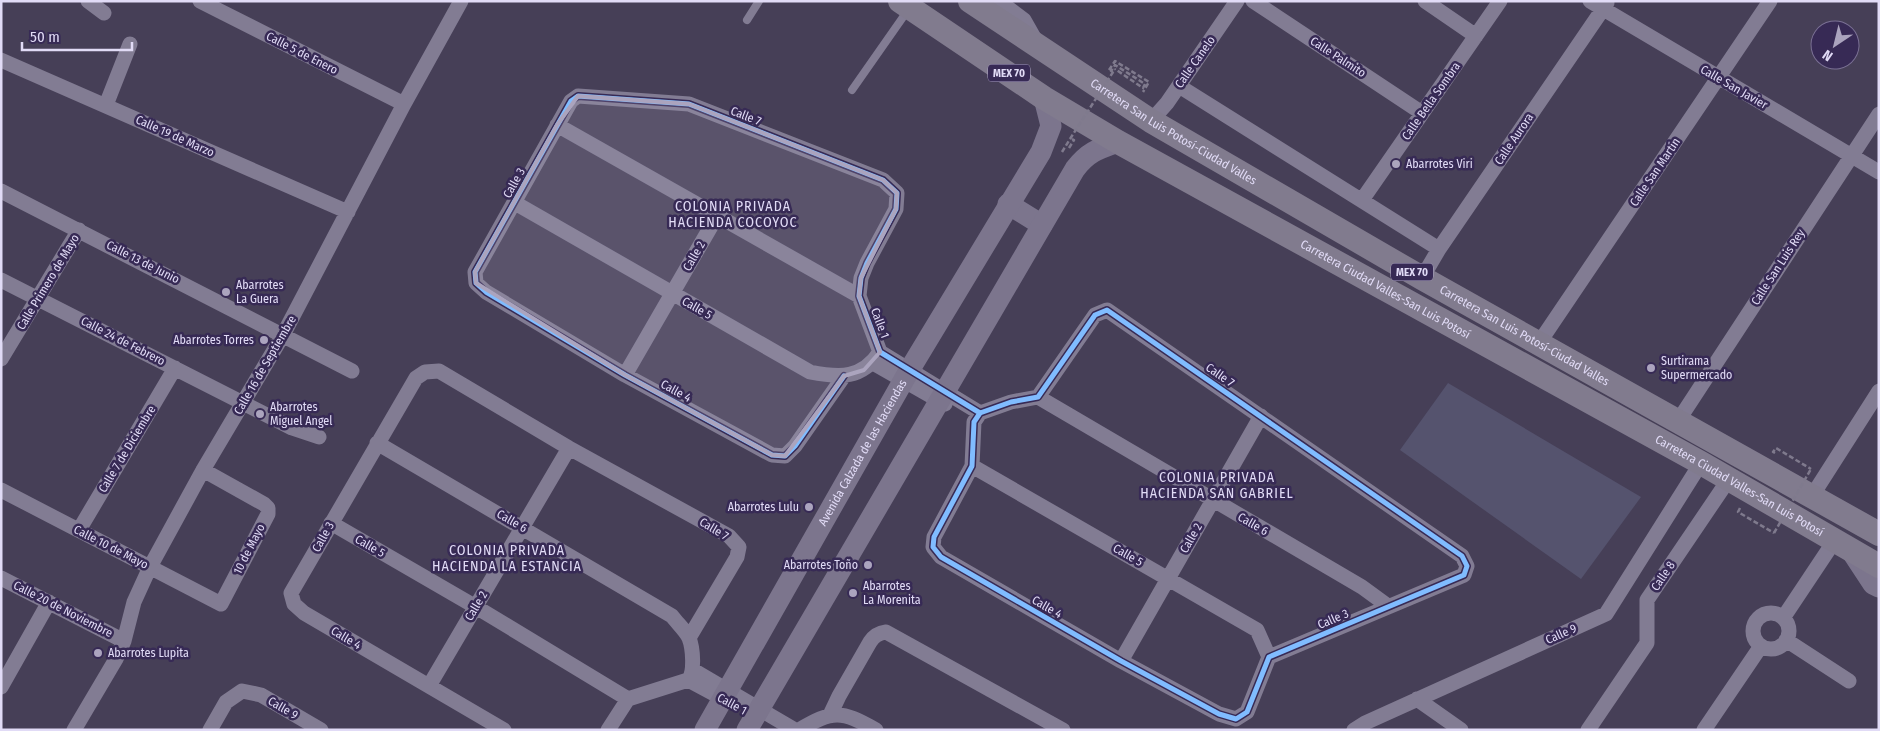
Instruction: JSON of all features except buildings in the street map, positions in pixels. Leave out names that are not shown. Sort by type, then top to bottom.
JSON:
[{"type":"main road","name":"Carretera San Luis Potosí-Ciudad Valles","points":[[970,1],[1151,121],[1422,278],[1812,496],[1874,528]]},
{"type":"main road","name":"Carretera Ciudad Valles-San Luis Potosí","points":[[905,4],[1044,98],[1118,142],[1701,463],[1879,566]]},
{"type":"street","points":[[88,1],[104,13]]},
{"type":"street","name":"Calle 5 de Enero","points":[[200,1],[217,5],[404,104]]},
{"type":"street","name":"Calle 16 de Septiembre","points":[[74,730],[116,659],[124,641],[134,602],[150,567],[203,470],[283,336],[404,104],[461,1]]},
{"type":"street","points":[[999,1],[1024,20],[1040,48]]},
{"type":"street","name":"Calle Canelo","points":[[1151,121],[1167,103],[1238,1]]},
{"type":"street","name":"Calle Palmito","points":[[1253,1],[1422,113]]},
{"type":"street","points":[[1425,1],[1476,36]]},
{"type":"street","name":"Calle Bella Sombra","points":[[1362,200],[1500,1]]},
{"type":"street","name":"Calle San Martín","points":[[1539,343],[1770,1]]},
{"type":"street","name":"Calle San Javier","points":[[1600,4],[1718,78],[1879,172]]},
{"type":"street","name":"Calle Aurora","points":[[1422,278],[1439,249],[1600,4]]},
{"type":"street","points":[[106,106],[130,44]]},
{"type":"street","name":"Calle 19 de Marzo","points":[[1,60],[348,212]]},
{"type":"street","points":[[1179,86],[1439,249]]},
{"type":"street","name":"Calle 3","points":[[476,283],[475,272],[571,101],[578,96]]},
{"type":"street","name":"Calle 7","points":[[578,96],[689,104],[883,180],[897,193]]},
{"type":"street","name":"Avenida Calzada de las Haciendas","points":[[706,730],[907,375],[1008,204],[1041,152],[1051,126],[1044,98]]},
{"type":"street","name":"Calle San Luis Rey","points":[[1678,421],[1850,155],[1879,114]]},
{"type":"street","points":[[557,125],[859,296]]},
{"type":"street","points":[[754,718],[1075,169],[1085,156],[1098,148],[1118,142]]},
{"type":"street","name":"Calle 13 de Junio","points":[[1,191],[352,371]]},
{"type":"street","name":"Calle 1","points":[[897,193],[896,209],[861,278],[859,296],[876,357],[977,417]]},
{"type":"street","name":"Calle 5","points":[[515,202],[810,372],[829,376],[844,376],[864,370],[876,357]]},
{"type":"street","points":[[1008,204],[1042,225]]},
{"type":"street","name":"Calle 2","points":[[625,374],[717,216]]},
{"type":"street","name":"Calle Primero de Mayo","points":[[1,359],[80,230]]},
{"type":"street","name":"Calle 24 de Febrero","points":[[1,280],[292,428],[319,438]]},
{"type":"street","name":"Calle 4","points":[[476,283],[486,292],[625,374],[772,455],[785,456],[795,446],[844,376]]},
{"type":"street","name":"Calle 7","points":[[1038,397],[1095,315],[1108,310],[1462,556],[1467,566]]},
{"type":"street","name":"Calle 7 de Diciembre","points":[[79,530],[175,368]]},
{"type":"street","name":"Calle 7","points":[[425,372],[439,371],[569,448],[729,536],[739,547],[737,557],[689,638]]},
{"type":"street","name":"Calle 3","points":[[294,604],[291,594],[331,523],[416,378],[425,372]]},
{"type":"street","points":[[1812,496],[1879,391]]},
{"type":"street","points":[[972,466],[977,417],[1011,402],[1038,397]]},
{"type":"street","name":"Calle 6","points":[[1038,397],[1362,587],[1388,606]]},
{"type":"street","name":"Calle 2","points":[[1121,661],[1260,416]]},
{"type":"street","name":"Calle 6","points":[[377,443],[672,616],[689,638]]},
{"type":"street","name":"Calle 2","points":[[429,686],[569,448]]},
{"type":"street","name":"Calle 9","points":[[1354,730],[1417,699],[1606,614],[1701,463]]},
{"type":"street","name":"Calle 5","points":[[972,466],[1257,630],[1269,657]]},
{"type":"street","name":"Calle 4","points":[[972,466],[934,536],[933,547],[941,557],[1121,661],[1219,714],[1236,719],[1247,712],[1269,657]]},
{"type":"street","name":"10 de Mayo","points":[[203,470],[268,508],[268,514],[221,604]]},
{"type":"street","name":"Calle 8","points":[[1588,730],[1647,643],[1647,600],[1729,479]]},
{"type":"street","name":"Calle 10 de Mayo","points":[[1,490],[221,604]]},
{"type":"street","name":"Calle 5","points":[[331,523],[628,698]]},
{"type":"street","points":[[1783,618],[1843,545],[1873,584],[1879,587]]},
{"type":"street","name":"Calle 3","points":[[1269,657],[1464,575],[1467,566]]},
{"type":"street","name":"Calle 20 de Noviembre","points":[[1,578],[124,641]]},
{"type":"street","points":[[1626,584],[1647,600]]},
{"type":"street","points":[[1,687],[49,602]]},
{"type":"street","name":"Calle 4","points":[[294,604],[304,613],[504,730]]},
{"type":"street","points":[[1771,613],[1783,618],[1789,630],[1786,640],[1783,644],[1773,648],[1761,646],[1754,635],[1759,618],[1771,613]]},
{"type":"street","points":[[830,715],[874,636],[886,632],[1062,729]]},
{"type":"street","points":[[608,730],[628,698],[690,675],[689,638]]},
{"type":"street","points":[[1786,640],[1849,681]]},
{"type":"street","points":[[1704,730],[1761,646]]},
{"type":"street","name":"Calle 1","points":[[690,675],[726,694],[754,718],[775,730]]},
{"type":"street","name":"Calle 9","points":[[210,730],[226,702],[242,691],[261,695],[321,730]]},
{"type":"street","points":[[1417,699],[1461,730]]},
{"type":"street","points":[[797,730],[816,720],[830,715],[841,714],[854,717],[876,730]]},
{"type":"street","name":"Calle 1","points":[[754,718],[797,730]]},
{"type":"lane","points":[[747,20],[759,1]]},
{"type":"lane","points":[[852,90],[905,4]]},
{"type":"path","points":[[1070,139],[1115,69],[1143,88],[1145,84],[1115,65],[1111,71],[1143,92],[1149,82],[1115,60],[1107,73],[1119,81],[1110,95]]},
{"type":"path","points":[[1774,533],[1811,469]]},
{"type":"highlighted area","points":[[578,96],[689,104],[883,180],[897,193],[896,209],[861,278],[859,296],[880,352],[864,370],[844,376],[785,456],[772,455],[625,375],[476,283],[475,272],[557,125]]},
{"type":"cycle path","points":[[844,376],[795,446],[785,456],[772,455],[625,375],[486,292],[476,283],[475,272],[571,101],[578,96],[689,104],[883,180],[897,193],[896,209],[867,263],[861,278],[859,296],[880,352],[980,413]]},
{"type":"cycle path","points":[[1107,310],[1462,556],[1467,566],[1464,575],[1269,657],[1247,712],[1236,719],[1219,714],[1121,661],[941,557],[933,547],[934,537],[972,466],[974,422],[980,413],[1011,402],[1038,397],[1095,315],[1107,310]]},
{"type":"place","name":"Abarrotes Viri","points":[[1396,164]]},
{"type":"place","name":"Abarrotes La Guera","points":[[226,292]]},
{"type":"place","name":"Abarrotes Torres","points":[[264,340]]},
{"type":"place","name":"Surtirama Supermercado","points":[[1651,368]]},
{"type":"place","name":"Abarrotes Miguel Angel","points":[[260,414]]},
{"type":"place","name":"Abarrotes Lulu","points":[[809,507]]},
{"type":"place","name":"Abarrotes Toño","points":[[868,565]]},
{"type":"place","name":"Abarrotes La Morenita","points":[[853,593]]},
{"type":"place","name":"Abarrotes Lupita","points":[[98,653]]},
{"type":"district","name":"COLONIA PRIVADA HACIENDA COCOYOC","points":[[733,214]]},
{"type":"district","name":"COLONIA PRIVADA HACIENDA SAN GABRIEL","points":[[1217,486]]},
{"type":"district","name":"COLONIA PRIVADA HACIENDA LA ESTANCIA","points":[[507,558]]}]
